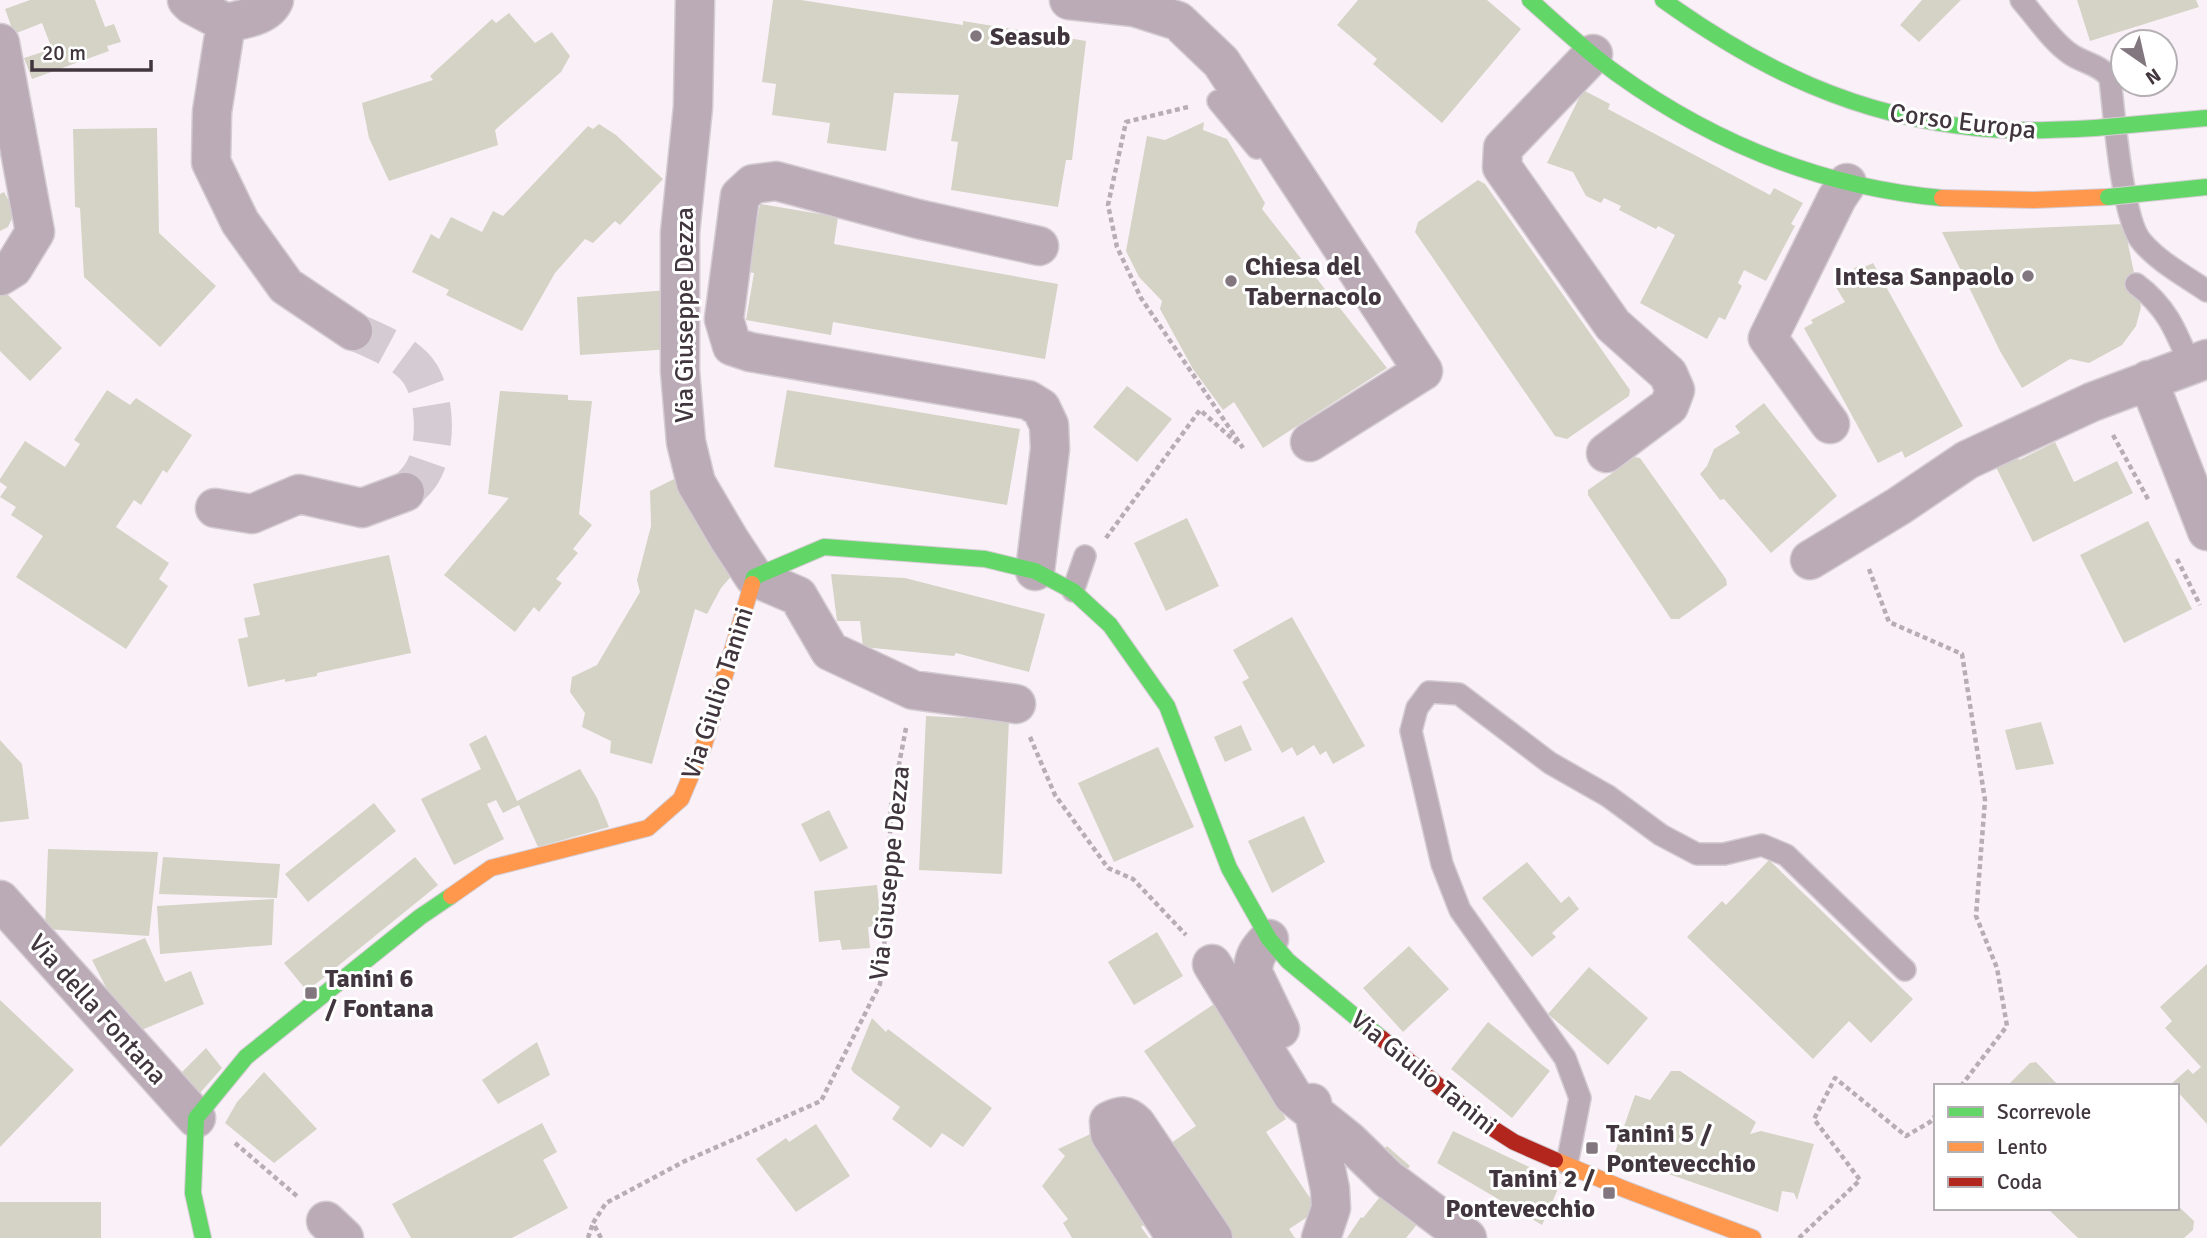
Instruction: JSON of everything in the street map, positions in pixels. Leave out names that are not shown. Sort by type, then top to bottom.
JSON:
[{"type":"main road","points":[[1530,0],[1592,54],[1651,96],[1749,148],[1812,174],[1912,195],[1964,200],[2043,202],[2207,187]]},
{"type":"main road","name":"Corso Europa","points":[[1663,0],[1734,50],[1809,86],[1869,109],[1917,120],[1976,128],[2028,131],[2207,118]]},
{"type":"main road","name":"Via Giulio Tanini","points":[[197,1118],[246,1057],[420,917],[491,868],[648,828],[681,799],[704,745],[754,577],[824,547],[985,559],[1035,571],[1073,591],[1110,625],[1167,706],[1229,868],[1269,939],[1288,961],[1478,1119],[1514,1142],[1753,1238]]},
{"type":"main road","points":[[197,1118],[193,1193],[202,1238]]},
{"type":"street","points":[[187,0],[191,5],[226,23],[250,18],[271,7],[274,0]]},
{"type":"street","name":"Via Giuseppe Dezza","points":[[695,0],[693,107],[680,233],[680,371],[686,442],[696,484],[754,577]]},
{"type":"street","points":[[1069,0],[1134,7],[1178,21],[1221,62],[1423,372],[1310,442]]},
{"type":"street","points":[[226,23],[212,112],[211,162],[240,222],[286,286],[352,331]]},
{"type":"street","points":[[0,43],[35,232],[13,268],[0,276]]},
{"type":"street","points":[[1592,54],[1503,148],[1502,167],[1613,325],[1668,374],[1675,390],[1669,406],[1606,453]]},
{"type":"street","points":[[1035,571],[1050,449],[1049,425],[1041,408],[1028,400],[750,352],[732,346],[724,318],[740,196],[752,184],[776,181],[918,219],[1039,246]]},
{"type":"street","points":[[1830,424],[1768,338],[1847,183]]},
{"type":"street","points":[[1810,560],[1899,506],[1967,460],[2092,402],[2198,362]]},
{"type":"street","points":[[2148,380],[2207,531]]},
{"type":"street","points":[[215,508],[252,514],[299,494],[362,508],[405,492]]},
{"type":"street","points":[[754,577],[798,596],[830,651],[913,690],[1016,704]]},
{"type":"street","name":"Via della Fontana","points":[[0,900],[197,1118]]},
{"type":"street","points":[[1269,939],[1256,952],[1253,973],[1302,1070],[1315,1111],[1330,1189],[1331,1208],[1321,1238]]},
{"type":"street","points":[[1213,964],[1293,1096],[1315,1111],[1388,1179],[1467,1238]]},
{"type":"street","points":[[1176,1238],[1110,1134],[1109,1122],[1121,1115],[1130,1117],[1136,1124],[1213,1238]]},
{"type":"lane","points":[[2021,0],[2055,41],[2071,55],[2104,70],[2110,78],[2121,174],[2134,231],[2141,242],[2207,291]]},
{"type":"lane","points":[[1218,101],[1348,257]]},
{"type":"lane","points":[[2136,284],[2155,300],[2169,317],[2198,362]]},
{"type":"lane","points":[[1073,591],[1085,556]]},
{"type":"lane","points":[[1567,1164],[1580,1098],[1565,1058],[1460,910],[1442,864],[1411,731],[1417,708],[1429,692],[1459,694],[1530,749],[1608,796],[1661,835],[1697,854],[1724,854],[1762,845],[1786,855],[1905,970]]},
{"type":"path","points":[[1085,556],[1109,535],[1200,410],[1243,447],[1141,298],[1117,247],[1108,205],[1126,122],[1218,101]]},
{"type":"path","points":[[2092,402],[2125,454],[2154,510]]},
{"type":"path","points":[[1855,533],[1889,622],[1962,654],[1985,800],[1976,916],[1997,968],[2007,1026],[1963,1084]]},
{"type":"path","points":[[2177,558],[2200,606]]},
{"type":"path","name":"Via Giuseppe Dezza","points":[[593,1223],[606,1203],[685,1161],[821,1101],[880,984],[887,918],[891,806],[913,690]]},
{"type":"path","points":[[1016,704],[1055,795],[1108,868],[1133,880],[1213,964]]},
{"type":"path","points":[[1799,1238],[1860,1180],[1814,1119],[1835,1078],[1906,1136],[1934,1117]]},
{"type":"path","points":[[233,1142],[335,1229]]},
{"type":"path","points":[[588,1238],[593,1223]]},
{"type":"path","points":[[593,1223],[601,1238]]},
{"type":"building","points":[[30,0],[95,0],[105,27],[114,24],[121,42],[107,46],[109,51],[32,79],[24,58],[52,49],[42,23],[14,34],[5,9]]},
{"type":"building","points":[[773,0],[801,0],[963,25],[963,21],[1086,41],[1072,160],[1066,160],[1058,207],[951,190],[958,142],[951,141],[959,95],[894,93],[886,151],[827,143],[830,123],[772,115],[776,84],[762,82]]},
{"type":"building","points":[[1358,0],[1487,0],[1521,29],[1442,123],[1373,64],[1377,59],[1337,25]]},
{"type":"building","points":[[1922,0],[1961,0],[1919,42],[1900,25]]},
{"type":"building","points":[[2077,0],[2196,0],[2199,7],[2132,28],[2109,28],[2109,35],[2090,41]]},
{"type":"building","points":[[509,13],[535,43],[552,32],[570,56],[561,72],[495,130],[498,145],[389,181],[369,138],[362,103],[433,80],[430,76],[492,19],[496,23]]},
{"type":"building","points":[[1583,90],[1610,104],[1608,109],[1770,195],[1774,188],[1803,203],[1791,224],[1795,226],[1766,281],[1744,270],[1738,283],[1742,286],[1725,320],[1719,317],[1707,339],[1640,303],[1675,235],[1658,226],[1656,229],[1619,210],[1621,206],[1604,198],[1601,203],[1586,196],[1573,172],[1547,163]]},
{"type":"building","name":"Chiesa del Tabernacolo","points":[[1204,122],[1203,130],[1227,139],[1265,203],[1262,209],[1387,368],[1263,448],[1234,402],[1223,410],[1193,369],[1160,309],[1162,301],[1139,277],[1126,251],[1147,136],[1165,140]]},
{"type":"building","points":[[599,124],[616,135],[663,179],[620,225],[615,221],[593,243],[585,239],[555,273],[522,331],[446,295],[449,290],[412,272],[431,234],[439,239],[451,217],[482,232],[493,211],[503,216],[588,126],[593,129]]},
{"type":"building","points":[[157,128],[159,233],[216,286],[160,347],[84,277],[80,208],[75,207],[73,129]]},
{"type":"building","points":[[1478,180],[1485,184],[1630,390],[1629,396],[1567,439],[1555,436],[1415,232],[1418,222]]},
{"type":"building","points":[[4,192],[15,212],[8,227],[0,231],[0,194]]},
{"type":"building","points":[[760,204],[838,217],[834,244],[1058,284],[1045,359],[833,322],[831,335],[746,320],[754,273],[748,272]]},
{"type":"building","points":[[2124,224],[2141,307],[2136,326],[2122,345],[2089,363],[2070,359],[2022,388],[2000,351],[1942,232]]},
{"type":"building","points":[[1873,263],[1963,426],[1905,458],[1902,451],[1878,463],[1804,328],[1813,323],[1811,320],[1845,302],[1834,284],[1844,278],[1842,276],[1858,266],[1860,269]]},
{"type":"building","points":[[0,287],[62,348],[30,381],[0,351]]},
{"type":"building","points":[[668,290],[672,349],[580,355],[577,297]]},
{"type":"building","points":[[1127,386],[1172,419],[1137,462],[1093,427]]},
{"type":"building","points":[[107,390],[130,405],[136,398],[192,435],[167,473],[163,470],[141,505],[134,500],[116,527],[169,563],[159,579],[168,586],[126,649],[16,577],[43,536],[11,515],[16,507],[0,497],[7,487],[0,479],[25,441],[65,467],[80,444],[74,440]]},
{"type":"building","points":[[787,390],[1020,429],[1007,505],[774,467]]},
{"type":"building","points":[[500,391],[568,395],[568,400],[592,401],[579,514],[592,525],[573,549],[578,553],[556,579],[562,583],[539,612],[534,607],[515,632],[444,575],[509,498],[488,494]]},
{"type":"building","points":[[1764,403],[1837,496],[1771,553],[1724,499],[1720,500],[1700,474],[1707,466],[1714,449],[1740,433],[1735,426]]},
{"type":"building","points":[[2055,442],[2074,482],[2117,461],[2133,493],[2033,542],[1991,457],[2012,447],[2019,460]]},
{"type":"building","points":[[1635,457],[1640,458],[1726,579],[1727,585],[1679,619],[1671,619],[1588,495],[1588,490]]},
{"type":"building","points":[[674,479],[734,573],[721,588],[707,614],[695,609],[652,764],[610,753],[611,741],[582,727],[585,713],[570,692],[572,677],[597,665],[640,592],[637,580],[651,526],[650,491]]},
{"type":"building","points":[[1187,518],[1219,586],[1166,611],[1134,543]]},
{"type":"building","points":[[2148,521],[2192,609],[2124,643],[2080,555]]},
{"type":"building","points":[[389,555],[411,653],[317,673],[317,676],[248,687],[238,639],[248,637],[244,618],[260,615],[253,584]]},
{"type":"building","points":[[831,574],[905,578],[1045,614],[1029,672],[956,653],[954,656],[863,647],[860,621],[837,621]]},
{"type":"building","points":[[1292,617],[1365,746],[1333,764],[1326,751],[1320,755],[1314,745],[1297,756],[1292,747],[1282,753],[1242,682],[1249,678],[1233,650]]},
{"type":"building","points":[[926,716],[1009,720],[1002,874],[919,870]]},
{"type":"building","points":[[2041,722],[2054,764],[2016,770],[2005,730]]},
{"type":"building","points":[[1241,725],[1252,750],[1225,762],[1214,737]]},
{"type":"building","points":[[486,735],[517,801],[580,769],[597,798],[609,827],[538,847],[519,805],[503,813],[496,800],[487,804],[504,839],[454,865],[421,799],[481,769],[469,744]]},
{"type":"building","points":[[0,740],[22,764],[29,819],[0,822]]},
{"type":"building","points":[[1158,747],[1194,827],[1114,862],[1078,783]]},
{"type":"building","points":[[374,803],[396,831],[308,902],[285,874]]},
{"type":"building","points":[[829,810],[848,848],[820,862],[801,824]]},
{"type":"building","points":[[1304,816],[1325,862],[1272,893],[1248,841]]},
{"type":"building","points":[[48,849],[158,852],[149,936],[45,929]]},
{"type":"building","points":[[163,857],[280,864],[277,898],[159,894]]},
{"type":"building","points":[[415,857],[438,885],[307,991],[284,963]]},
{"type":"building","points":[[1769,860],[1913,999],[1871,1043],[1849,1021],[1813,1059],[1687,937],[1722,901],[1726,905]]},
{"type":"building","points":[[1527,862],[1561,903],[1569,896],[1579,909],[1552,933],[1556,937],[1532,957],[1482,898]]},
{"type":"building","points":[[877,885],[881,925],[868,927],[870,948],[842,950],[840,940],[819,942],[814,891]]},
{"type":"building","points":[[274,899],[272,945],[160,954],[157,906]]},
{"type":"building","points":[[1157,932],[1183,976],[1134,1005],[1108,962]]},
{"type":"building","points":[[145,938],[165,982],[191,971],[204,1004],[127,1036],[92,960]]},
{"type":"building","points":[[1409,946],[1449,989],[1403,1032],[1363,988]]},
{"type":"building","points":[[2207,964],[2207,1124],[2179,1093],[2179,1084],[2171,1084],[2188,1069],[2193,1074],[2201,1067],[2165,1028],[2172,1021],[2160,1007]]},
{"type":"building","points":[[1589,967],[1648,1018],[1608,1065],[1548,1014]]},
{"type":"building","points":[[0,1000],[74,1070],[0,1147]]},
{"type":"building","points":[[1214,1004],[1286,1119],[1266,1132],[1318,1210],[1289,1229],[1295,1238],[1226,1238],[1165,1147],[1196,1126],[1144,1051]]},
{"type":"building","points":[[872,1018],[886,1032],[888,1029],[992,1108],[963,1147],[942,1133],[931,1148],[892,1119],[900,1107],[851,1069]]},
{"type":"building","points":[[1488,1022],[1550,1071],[1512,1118],[1451,1069]]},
{"type":"building","points":[[537,1042],[550,1075],[498,1104],[482,1080]]},
{"type":"building","points":[[206,1048],[222,1068],[200,1093],[177,1077]]},
{"type":"building","points":[[2036,1062],[2057,1084],[2009,1084],[2030,1063]]},
{"type":"building","points":[[1671,1071],[1680,1071],[1756,1122],[1750,1134],[1761,1131],[1814,1144],[1797,1200],[1794,1193],[1782,1191],[1778,1212],[1614,1155],[1635,1095],[1650,1100]]},
{"type":"building","points":[[264,1072],[317,1129],[274,1163],[225,1123],[237,1102]]},
{"type":"building","points":[[542,1123],[557,1152],[543,1160],[568,1208],[512,1238],[411,1238],[392,1204]]},
{"type":"building","points":[[816,1124],[850,1176],[796,1212],[756,1159],[786,1138],[789,1142]]},
{"type":"building","points":[[1097,1131],[1155,1218],[1141,1227],[1149,1238],[1072,1238],[1063,1223],[1068,1219],[1042,1186],[1065,1156],[1058,1149]]},
{"type":"building","points":[[1453,1131],[1561,1182],[1542,1225],[1437,1163]]},
{"type":"building","points":[[1387,1146],[1410,1166],[1399,1179],[1376,1159]]},
{"type":"building","points":[[1387,1188],[1423,1217],[1406,1238],[1347,1238],[1361,1217],[1363,1218]]},
{"type":"building","points":[[0,1202],[101,1202],[101,1238],[0,1238]]},
{"type":"building","points":[[2179,1207],[2194,1221],[2193,1230],[2184,1238],[2078,1238],[2049,1210],[2179,1210]]},
{"type":"tunnel","points":[[353,331],[407,360],[422,376],[427,389],[433,420],[430,451],[420,476],[405,492]]},
{"type":"traffic: fast","points":[[1530,0],[1616,73],[1691,121],[1730,140],[1770,158],[1854,184],[1942,198]]},
{"type":"traffic: fast","points":[[1663,0],[1736,48],[1811,86],[1850,101],[1933,122],[1977,128],[2095,128]]},
{"type":"traffic: fast","points":[[2095,128],[2207,118]]},
{"type":"traffic: fast","points":[[2108,197],[2207,187]]},
{"type":"traffic: fast","points":[[752,584],[754,577],[824,547],[985,559],[1035,571],[1073,591],[1110,625],[1167,706],[1229,868],[1269,939],[1288,961],[1381,1038]]},
{"type":"traffic: fast","points":[[203,1238],[193,1193],[196,1118],[246,1057],[420,917],[451,896]]},
{"type":"traffic: slow","points":[[1942,198],[2034,200],[2108,197]]},
{"type":"traffic: slow","points":[[451,896],[491,868],[648,828],[681,799],[704,745],[752,584]]},
{"type":"traffic: slow","points":[[1555,1160],[1753,1238]]},
{"type":"traffic: jam","points":[[1381,1038],[1478,1119],[1514,1142],[1555,1160]]},
{"type":"place","name":"Seasub","points":[[976,36]]},
{"type":"place","name":"Intesa Sanpaolo","points":[[2028,276]]},
{"type":"place","name":"Chiesa del Tabernacolo","points":[[1231,281]]},
{"type":"place","name":"Tanini 6 / Fontana","points":[[311,993]]},
{"type":"place","name":"Tanini 5 / Pontevecchio","points":[[1592,1148]]},
{"type":"place","name":"Tanini 2 / Pontevecchio","points":[[1609,1193]]}]
